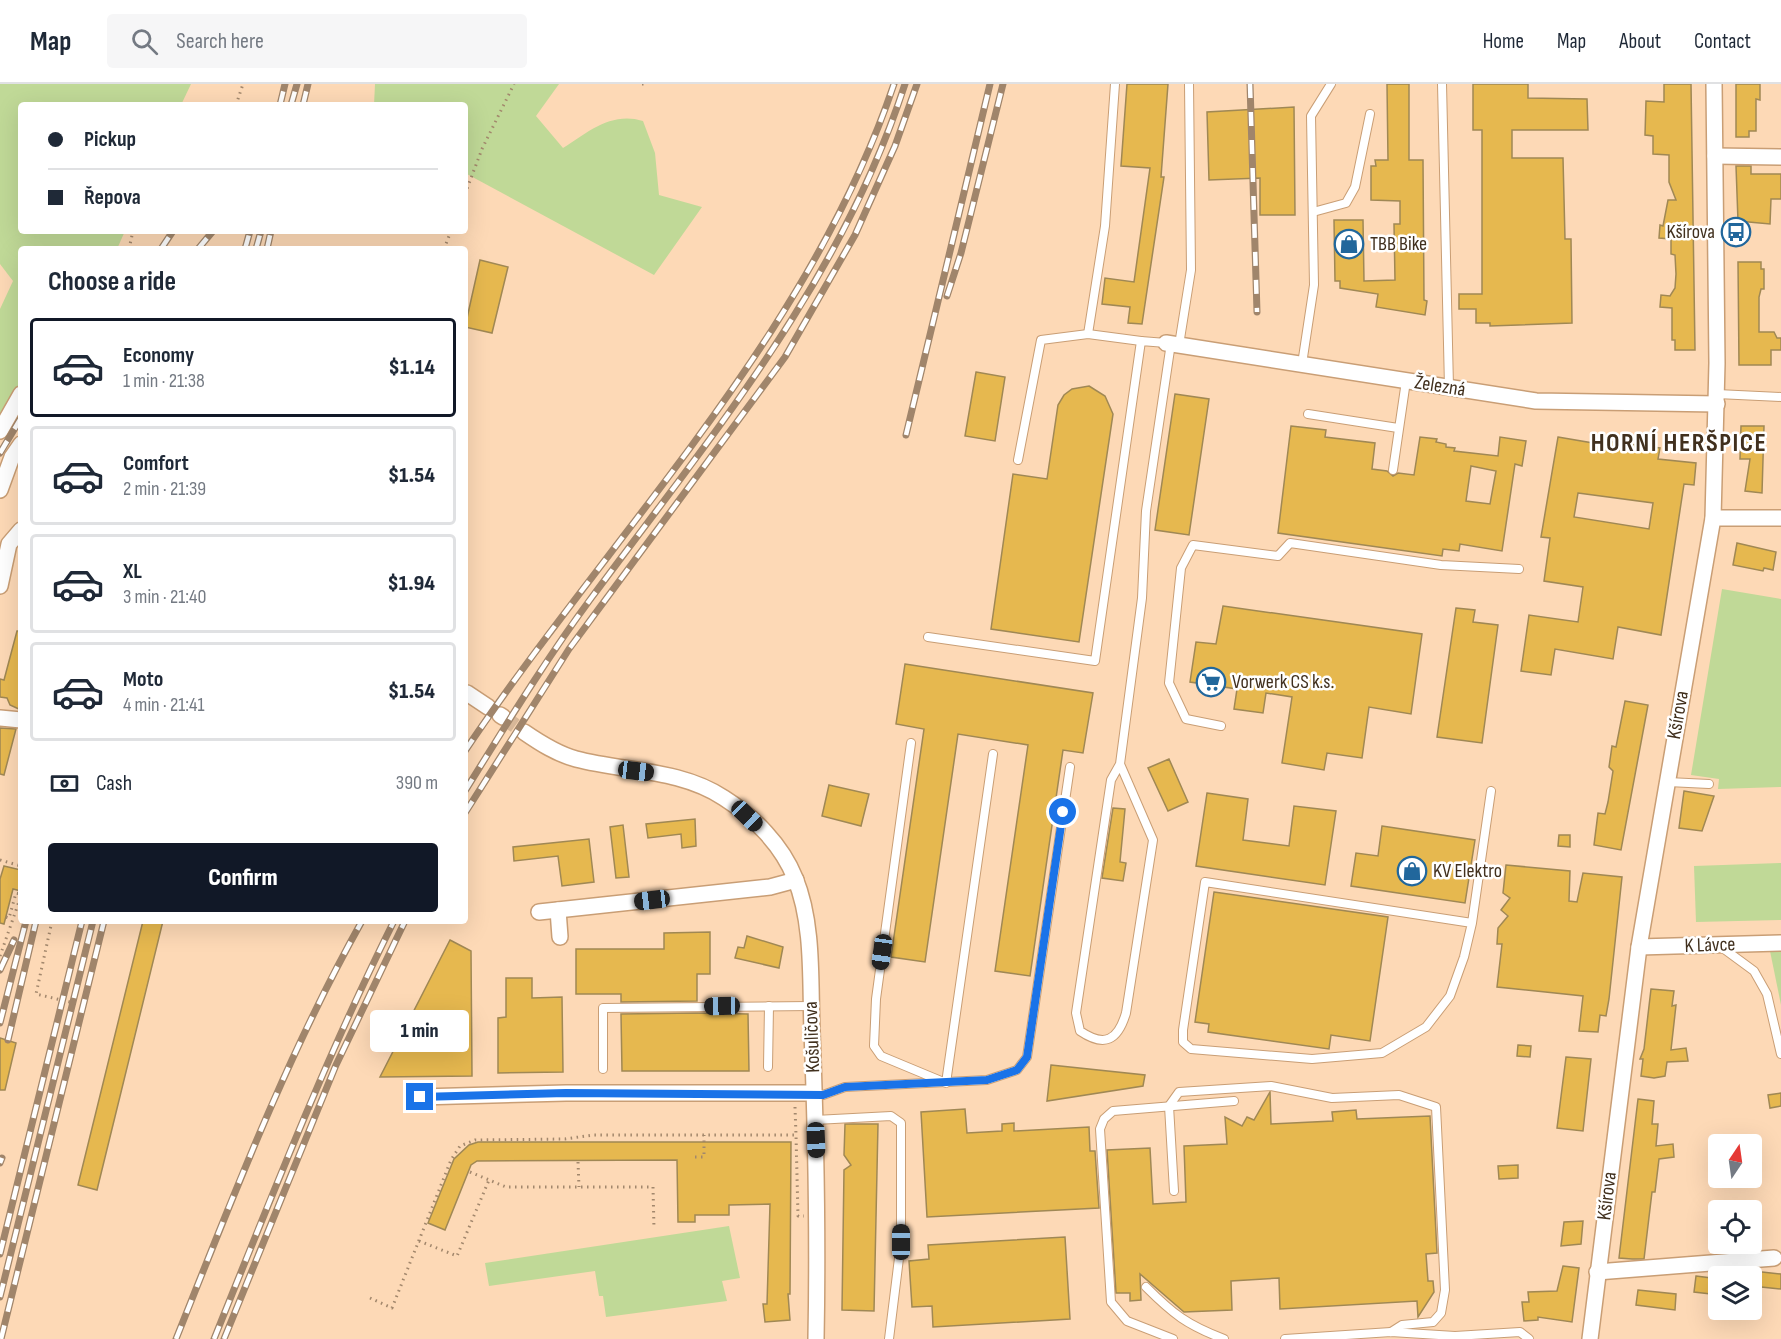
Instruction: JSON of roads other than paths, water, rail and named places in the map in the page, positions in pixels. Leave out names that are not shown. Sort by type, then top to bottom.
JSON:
[{"type":"street","name":"Kšírova","points":[[1590,1339],[1639,947],[1713,518],[1717,399],[1714,84]]},
{"type":"street","points":[[1715,156],[1781,157]]},
{"type":"street","name":"Železná","points":[[1172,343],[1536,401],[1717,399]]},
{"type":"street","points":[[0,431],[18,399]]},
{"type":"street","points":[[0,490],[12,457],[18,448]]},
{"type":"street","points":[[1713,518],[1781,518]]},
{"type":"street","points":[[0,586],[9,544],[18,534]]},
{"type":"street","points":[[468,694],[497,713]]},
{"type":"street","points":[[0,718],[18,720]]},
{"type":"street","name":"Košuličova","points":[[524,732],[546,746],[574,759],[664,774],[707,788],[747,816],[771,838],[787,859],[796,880],[806,924],[811,1005],[818,1219],[816,1339]]},
{"type":"street","points":[[539,912],[770,887],[796,880]]},
{"type":"street","points":[[558,910],[560,937]]},
{"type":"street","name":"K Lávce","points":[[1639,947],[1781,943]]},
{"type":"street","points":[[420,1097],[566,1093],[814,1093]]},
{"type":"street","points":[[1597,1272],[1774,1258]]},
{"type":"lane","points":[[1088,334],[1105,226],[1115,84]]},
{"type":"lane","points":[[1120,764],[1153,840],[1124,1022],[1121,1030],[1110,1039],[1093,1040],[1080,1031],[1076,1013],[1111,780],[1120,764],[1142,597],[1146,511],[1172,343],[1191,270],[1189,84]]},
{"type":"lane","points":[[1302,364],[1314,285],[1311,116],[1331,84]]},
{"type":"lane","points":[[1442,84],[1449,387]]},
{"type":"lane","points":[[1313,212],[1346,203],[1355,187],[1370,114]]},
{"type":"lane","points":[[1018,460],[1041,340],[1088,334],[1172,343]]},
{"type":"lane","points":[[928,637],[1095,661],[1141,341]]},
{"type":"lane","points":[[1393,470],[1406,381]]},
{"type":"lane","points":[[1717,399],[1781,397]]},
{"type":"lane","points":[[1308,414],[1398,428]]},
{"type":"lane","points":[[1221,726],[1186,719],[1169,683],[1181,568],[1192,545],[1278,556],[1290,543],[1441,565],[1519,569]]},
{"type":"lane","points":[[911,743],[876,999],[873,1046],[881,1056],[946,1083]]},
{"type":"lane","points":[[946,1083],[993,754]]},
{"type":"lane","points":[[814,1093],[823,1095],[845,1087],[987,1080],[1017,1070],[1027,1057],[1070,767]]},
{"type":"lane","points":[[1666,782],[1710,784]]},
{"type":"lane","points":[[1472,924],[1206,882],[1183,1042],[1191,1049],[1312,1059],[1382,1053],[1426,1027],[1441,1011],[1450,996],[1472,924],[1491,791]]},
{"type":"lane","points":[[1719,945],[1754,971],[1762,984],[1767,994],[1781,1054]]},
{"type":"lane","points":[[603,1069],[603,1008],[811,1005]]},
{"type":"lane","points":[[768,1067],[769,1006]]},
{"type":"lane","points":[[1174,1191],[1169,1106],[1179,1092],[1271,1086],[1332,1098],[1399,1095],[1436,1107],[1445,1290],[1441,1313],[1433,1323],[1402,1325],[1391,1332]]},
{"type":"lane","points":[[1173,1339],[1127,1321],[1111,1302],[1100,1129],[1104,1119],[1113,1111],[1234,1101]]},
{"type":"lane","points":[[815,1120],[891,1116],[901,1123],[901,1242],[889,1339]]},
{"type":"lane","points":[[1146,1287],[1170,1312],[1192,1327],[1224,1339]]},
{"type":"lane","points":[[1285,1339],[1391,1332],[1455,1336],[1520,1332],[1529,1339]]},
{"type":"tunnel","points":[[503,717],[524,732]]},
{"type":"railway","points":[[281,102],[285,84]]},
{"type":"railway","points":[[292,102],[297,84]]},
{"type":"railway","points":[[304,102],[308,84]]},
{"type":"railway","points":[[468,747],[522,670],[702,431],[759,349],[811,265],[857,177],[894,84]]},
{"type":"railway","points":[[468,786],[559,644],[727,415],[810,290],[846,225],[878,156],[905,84]]},
{"type":"railway","points":[[468,808],[569,649],[785,357],[855,235],[895,146],[917,84]]},
{"type":"railway","points":[[906,435],[990,84]]},
{"type":"railway","points":[[947,296],[961,253],[1003,84]]},
{"type":"railway","points":[[1250,84],[1257,312]]},
{"type":"railway","points":[[163,246],[171,234]]},
{"type":"railway","points":[[200,246],[210,234]]},
{"type":"railway","points":[[246,246],[249,234]]},
{"type":"railway","points":[[257,246],[260,234]]},
{"type":"railway","points":[[268,246],[270,234]]},
{"type":"railway","points":[[0,453],[18,423]]},
{"type":"railway","points":[[0,1023],[25,924]]},
{"type":"railway","points":[[8,1040],[35,924]]},
{"type":"railway","points":[[0,1254],[81,924]]},
{"type":"railway","points":[[0,1297],[92,924]]},
{"type":"railway","points":[[1,1339],[103,924]]},
{"type":"railway","points":[[176,1339],[285,1075],[360,924]]},
{"type":"railway","points":[[214,1339],[322,1076],[393,924]]},
{"type":"railway","points":[[224,1339],[336,1065],[404,924]]},
{"type":"railway","points":[[0,970],[14,940]]},
{"type":"railway","points":[[0,1163],[2,1158]]},
{"type":"place","name":"Kšírova","points":[[1736,232]]},
{"type":"place","name":"TBB Bike","points":[[1349,244]]},
{"type":"place","name":"Vorwerk CS k.s.","points":[[1211,682]]},
{"type":"place","name":"KV Elektro","points":[[1412,871]]},
{"type":"district","name":"HORNÍ HERŠPICE","points":[[1679,443]]}]
